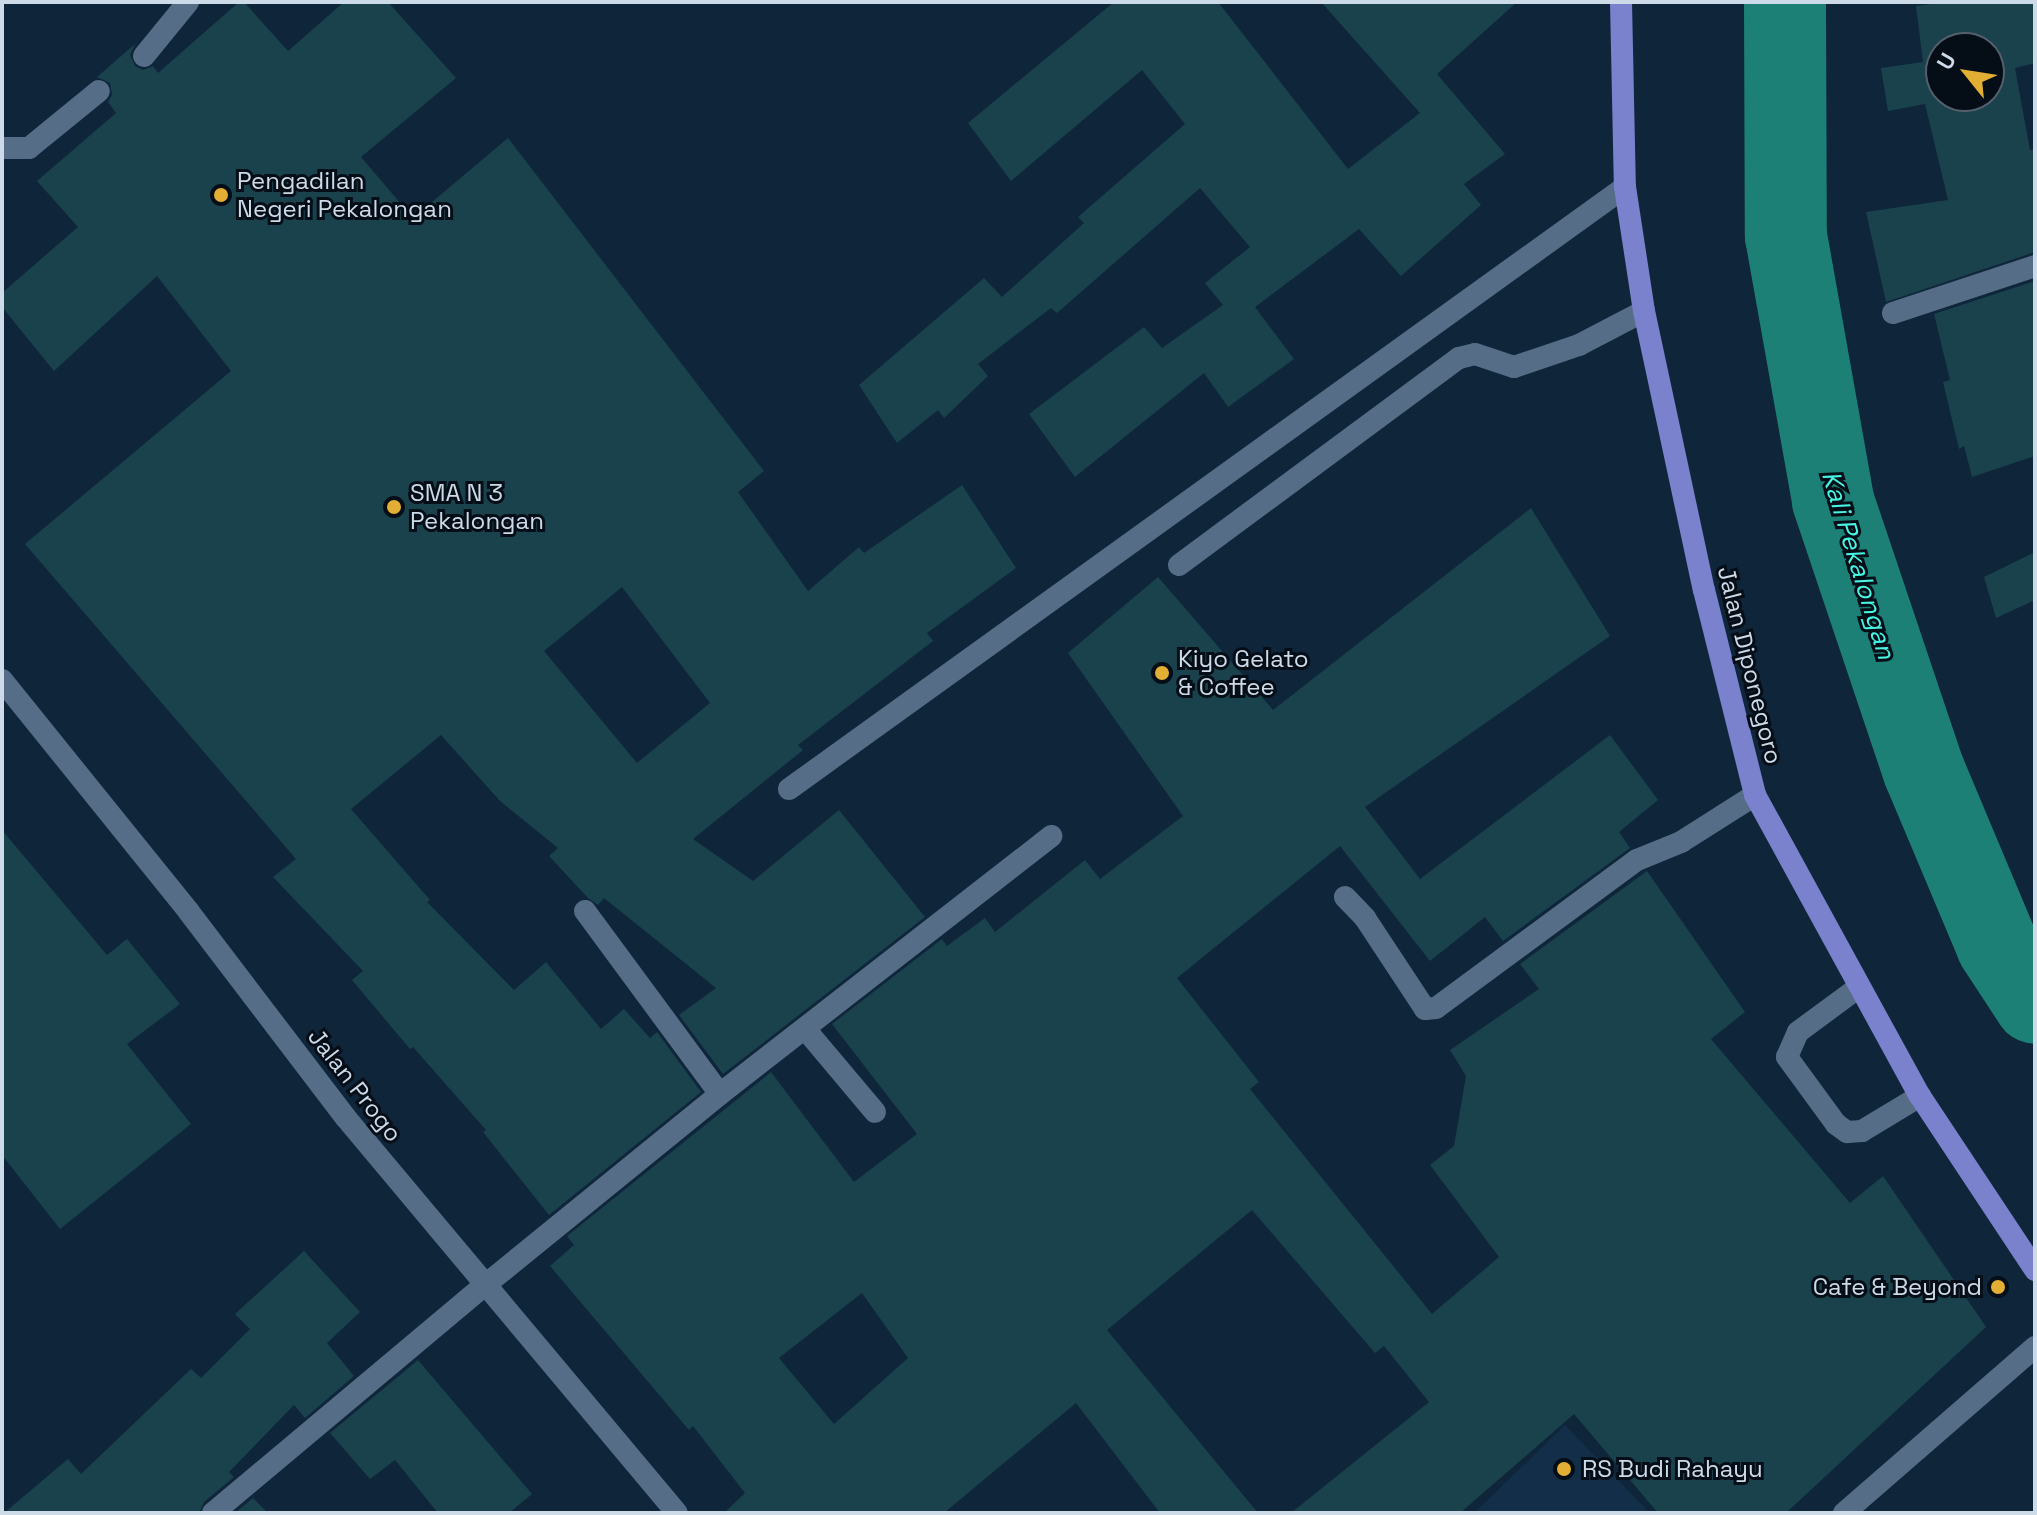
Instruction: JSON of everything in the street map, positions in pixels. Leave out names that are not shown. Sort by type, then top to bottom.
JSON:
[{"type":"main road","name":"Jalan Diponegoro","points":[[1621,2],[1625,187],[1644,311],[1704,590],[1755,795],[1920,1096],[2035,1270]]},
{"type":"street","points":[[144,56],[188,2]]},
{"type":"street","points":[[2,148],[29,148],[99,91]]},
{"type":"street","points":[[789,789],[1625,187]]},
{"type":"street","points":[[1893,313],[2035,266]]},
{"type":"street","points":[[1179,565],[1459,358],[1475,354],[1514,367],[1579,345],[1644,311]]},
{"type":"street","name":"Jalan Progo","points":[[2,680],[189,912],[346,1118],[677,1513]]},
{"type":"street","points":[[1345,897],[1365,918],[1425,1009],[1436,1008],[1637,860],[1681,842],[1755,795]]},
{"type":"street","points":[[213,1513],[720,1094],[1051,836]]},
{"type":"street","points":[[585,911],[720,1094]]},
{"type":"street","points":[[1859,987],[1798,1032],[1787,1057],[1836,1124],[1847,1132],[1862,1131],[1920,1096]]},
{"type":"street","points":[[806,1030],[875,1112]]},
{"type":"street","points":[[1844,1513],[2035,1347]]},
{"type":"shaded area","name":"RS Budi Rahayu","points":[[1565,1425],[1650,1513],[1474,1513]]},
{"type":"building","points":[[239,2],[244,2],[288,51],[344,2],[388,2],[456,78],[361,157],[413,218],[508,138],[764,471],[738,492],[808,591],[859,547],[864,553],[962,485],[1016,568],[927,633],[933,641],[798,745],[803,750],[693,839],[753,881],[839,810],[925,917],[723,1074],[679,1015],[716,988],[604,898],[598,905],[588,898],[549,856],[558,848],[500,801],[441,735],[351,809],[430,900],[427,902],[514,990],[546,962],[601,1029],[624,1009],[650,1038],[657,1032],[701,1092],[549,1215],[483,1132],[486,1130],[413,1047],[410,1049],[352,980],[363,971],[273,877],[296,859],[25,544],[231,371],[157,276],[54,371],[2,307],[2,293],[78,227],[37,181],[116,113],[108,102],[112,95],[110,83],[97,77],[135,44],[130,55],[135,66],[143,70],[153,66],[158,73]],"holes":[[[622,587],[710,703],[637,763],[544,651]]]},
{"type":"building","points":[[1114,2],[1218,2],[1348,169],[1420,113],[1321,2],[1517,2],[1437,74],[1505,154],[1464,184],[1481,205],[1401,276],[1359,229],[1255,307],[1294,359],[1228,407],[1204,373],[1075,477],[1029,414],[1144,327],[1162,348],[1223,305],[1205,283],[1250,247],[1200,188],[1057,313],[1051,308],[978,364],[988,376],[944,418],[938,410],[897,443],[859,385],[984,278],[1002,297],[1084,223],[1078,217],[1185,124],[1142,70],[1011,181],[968,123]]},
{"type":"building","points":[[1944,2],[2035,2],[2035,63],[2015,68],[2030,150],[2035,150],[2035,252],[1886,302],[1866,212],[1948,200],[1927,112],[2005,112],[2005,32],[1925,32],[1925,104],[1888,111],[1881,68],[1923,62],[1916,6]]},
{"type":"building","points":[[2035,281],[2035,456],[1972,477],[1964,446],[1959,449],[1943,382],[1950,380],[1934,314]]},
{"type":"building","points":[[1531,508],[1610,636],[1365,807],[1420,879],[1610,735],[1658,800],[1619,832],[1630,848],[1503,941],[1485,917],[1430,961],[1340,846],[1177,978],[1259,1082],[1250,1089],[1432,1314],[1499,1257],[1430,1165],[1454,1146],[1466,1076],[1450,1050],[1539,989],[1520,964],[1647,871],[1745,1012],[1711,1039],[1850,1203],[1883,1176],[1986,1327],[1786,1513],[1658,1513],[1574,1414],[1460,1513],[1291,1513],[1429,1402],[1384,1346],[1375,1353],[1252,1210],[1107,1330],[1258,1513],[1160,1513],[1076,1403],[944,1513],[724,1513],[745,1493],[693,1426],[689,1430],[550,1266],[574,1245],[567,1236],[771,1072],[854,1182],[917,1134],[832,1024],[942,939],[947,946],[985,918],[995,932],[1085,860],[1100,879],[1183,816],[1068,653],[1158,577],[1273,710]],"holes":[[[862,1293],[908,1358],[834,1424],[779,1358]]]},
{"type":"building","points":[[2035,552],[2035,600],[1996,618],[1984,577]]},
{"type":"building","points":[[2,830],[107,955],[127,939],[180,1004],[127,1044],[191,1124],[60,1229],[2,1155]]},
{"type":"building","points":[[304,1251],[360,1312],[327,1343],[354,1376],[305,1418],[294,1405],[229,1472],[234,1477],[204,1502],[199,1513],[4,1513],[68,1459],[81,1474],[191,1369],[201,1378],[250,1329],[235,1314]]},
{"type":"building","points":[[418,1360],[532,1494],[509,1513],[438,1513],[395,1460],[370,1479],[330,1433]]},
{"type":"building","points":[[253,1498],[268,1513],[235,1513]]},
{"type":"waterway","name":"Kali Pekalongan","points":[[1785,2],[1786,236],[1833,501],[1924,771],[1997,945],[2035,1003]]},
{"type":"place","name":"Pengadilan Negeri Pekalongan","points":[[221,195]]},
{"type":"place","name":"SMA N 3 Pekalongan","points":[[394,507]]},
{"type":"place","name":"Kiyo Gelato & Coffee","points":[[1162,673]]},
{"type":"place","name":"Cafe & Beyond","points":[[1998,1287]]},
{"type":"place","name":"RS Budi Rahayu","points":[[1564,1469]]}]
